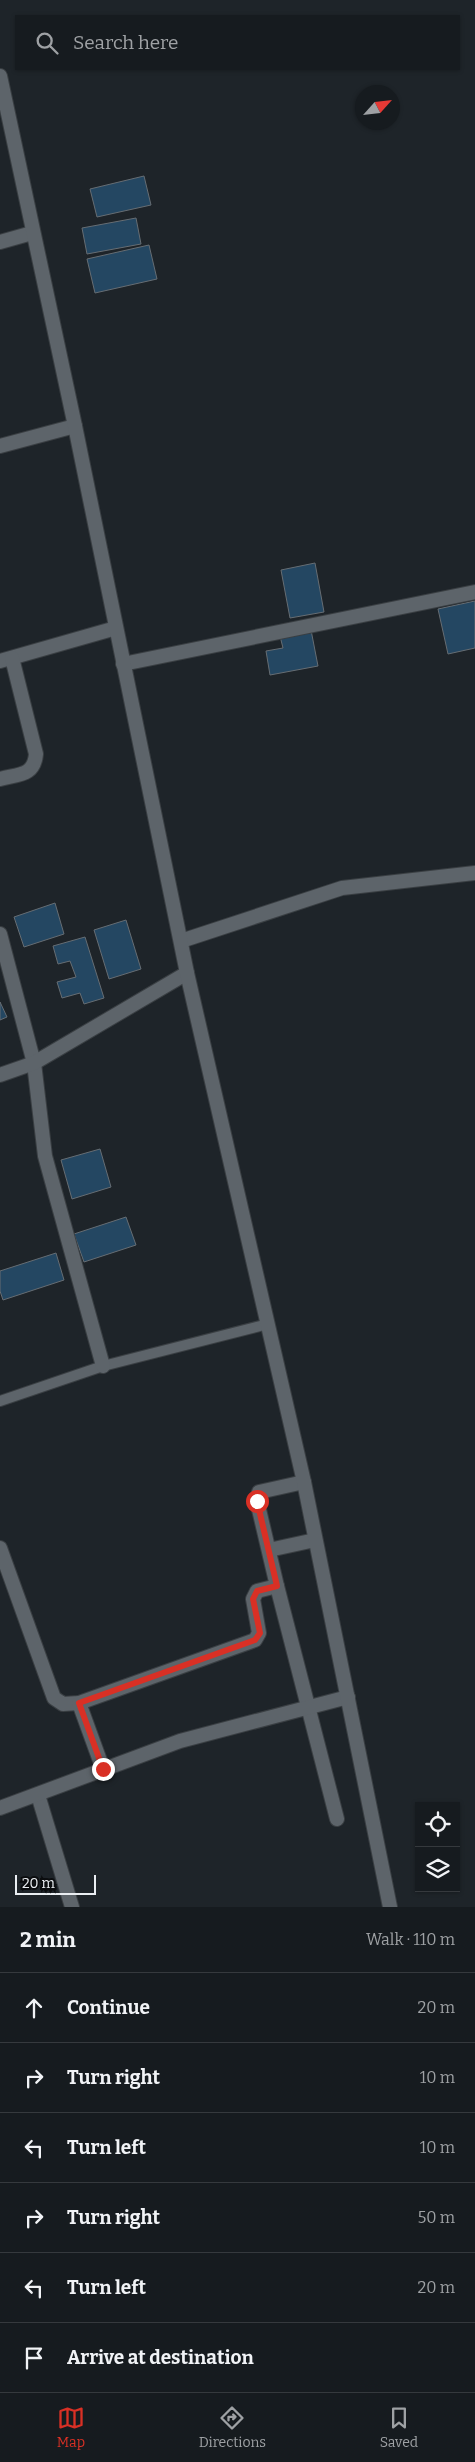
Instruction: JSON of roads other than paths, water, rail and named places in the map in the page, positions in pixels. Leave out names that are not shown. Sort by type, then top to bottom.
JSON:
[{"type":"street","points":[[0,76],[32,233],[76,426],[181,941],[304,1482],[390,1907]]},
{"type":"street","points":[[0,242],[32,233]]},
{"type":"street","points":[[0,446],[76,426]]},
{"type":"street","points":[[123,664],[475,592]]},
{"type":"street","points":[[0,779],[29,772],[35,766],[36,754],[6,660],[116,628]]},
{"type":"street","points":[[181,941],[342,888],[399,880],[475,873]]},
{"type":"street","points":[[0,934],[34,1063],[45,1156],[103,1366]]},
{"type":"street","points":[[0,1075],[34,1063],[188,972]]},
{"type":"street","points":[[304,1482],[259,1492],[257,1501],[337,1819]]},
{"type":"street","points":[[268,1550],[315,1540]]},
{"type":"street","points":[[0,1548],[54,1698],[63,1704],[79,1703],[255,1640],[260,1633],[253,1599],[257,1591],[277,1586]]},
{"type":"street","points":[[0,1808],[180,1741],[348,1697]]},
{"type":"street","points":[[79,1703],[103,1769]]},
{"type":"street","points":[[38,1795],[72,1907]]},
{"type":"lane","points":[[0,1401],[103,1366],[268,1324]]}]
